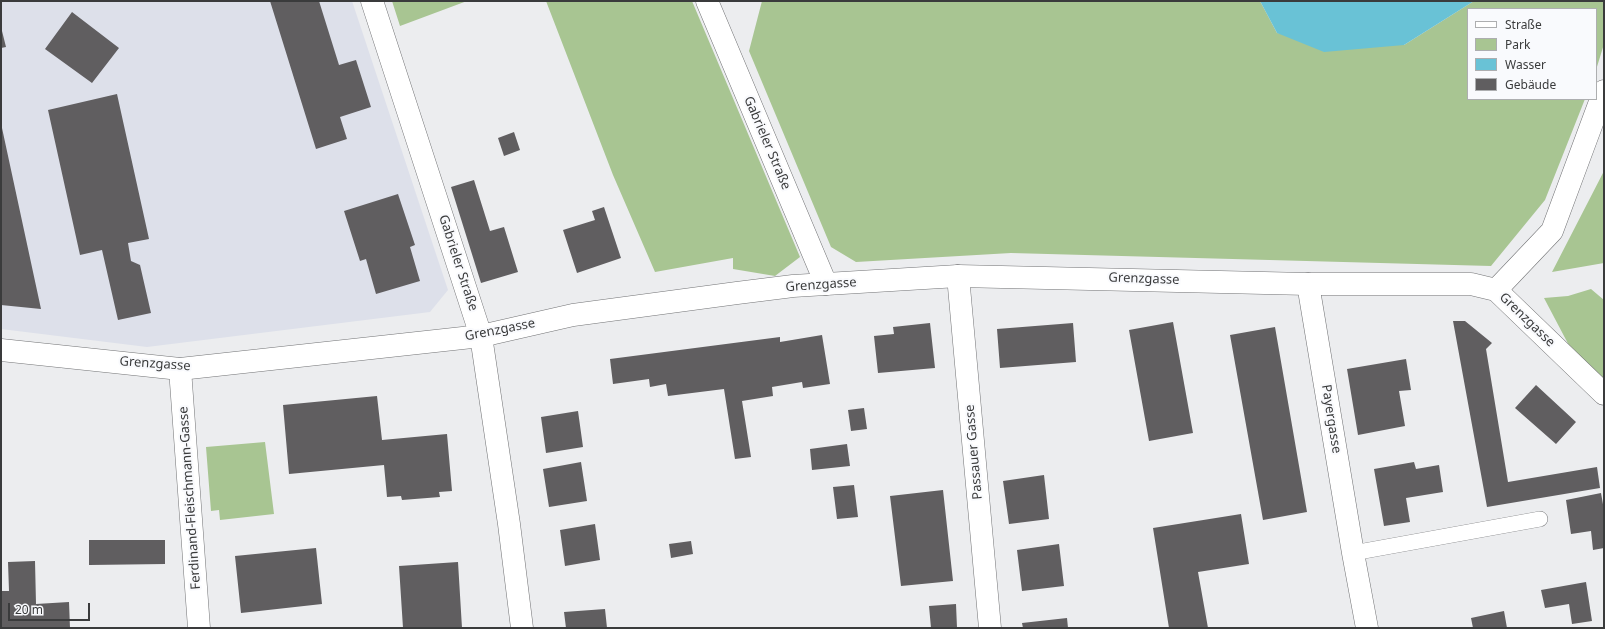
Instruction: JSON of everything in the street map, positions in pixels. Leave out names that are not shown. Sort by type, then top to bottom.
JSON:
[{"type":"street","name":"Gabrieler Straße","points":[[372,1],[481,336],[509,524],[522,628]]},
{"type":"street","name":"Gabrieler Straße","points":[[706,1],[826,284]]},
{"type":"street","points":[[1496,290],[1552,230],[1604,91]]},
{"type":"street","name":"Grenzgasse","points":[[1,350],[180,368],[481,336],[574,315],[737,293],[826,284],[958,276],[1308,284],[1471,284],[1496,290],[1604,394]]},
{"type":"street","name":"Passauer Gasse","points":[[958,276],[990,628]]},
{"type":"street","name":"Payergasse","points":[[1308,284],[1367,628]]},
{"type":"street","name":"Ferdinand-Fleischmann-Gasse","points":[[180,368],[199,628]]},
{"type":"lane","points":[[1353,553],[1540,519]]},
{"type":"shaded area","points":[[1,1],[352,1],[448,290],[430,312],[147,347],[1,329]]},
{"type":"green space","points":[[392,1],[467,1],[400,26]]},
{"type":"green space","points":[[546,1],[692,1],[800,257],[775,276],[733,269],[733,258],[655,272],[613,175]]},
{"type":"green space","points":[[762,1],[1260,1],[1277,33],[1404,45],[1474,1],[1604,1],[1604,44],[1597,67],[1597,8],[1467,8],[1467,100],[1585,100],[1545,200],[1491,266],[1011,253],[856,262],[831,247],[749,51]]},
{"type":"green space","points":[[1604,171],[1604,263],[1552,272]]},
{"type":"green space","points":[[1591,289],[1604,300],[1604,381],[1574,355],[1544,298],[1568,296]]},
{"type":"green space","points":[[265,442],[274,514],[220,520],[219,510],[211,511],[206,447]]},
{"type":"water","points":[[1260,1],[1474,1],[1404,45],[1324,52],[1277,33]]},
{"type":"building","points":[[270,1],[319,1],[339,65],[356,60],[371,107],[340,117],[347,139],[316,149]]},
{"type":"building","points":[[72,12],[119,48],[92,83],[45,49]]},
{"type":"building","points":[[1,27],[6,47],[1,48]]},
{"type":"building","points":[[117,94],[149,239],[128,243],[131,261],[140,265],[151,313],[118,320],[102,250],[80,255],[48,110]]},
{"type":"building","points":[[2,128],[41,309],[1,305]]},
{"type":"building","points":[[514,132],[520,150],[504,156],[498,138]]},
{"type":"building","points":[[474,180],[490,231],[504,227],[518,272],[481,283],[451,187]]},
{"type":"building","points":[[398,194],[415,245],[410,247],[420,281],[376,294],[366,259],[360,261],[344,211]]},
{"type":"building","points":[[604,207],[621,258],[577,273],[563,230],[595,220],[592,211]]},
{"type":"building","points":[[1453,321],[1465,321],[1492,343],[1486,349],[1508,482],[1597,467],[1600,488],[1487,507]]},
{"type":"building","points":[[1173,322],[1193,433],[1149,441],[1129,330]]},
{"type":"building","points":[[930,323],[935,368],[878,373],[874,336],[894,334],[893,327]]},
{"type":"building","points":[[1073,323],[1076,362],[1000,368],[997,329]]},
{"type":"building","points":[[1275,327],[1307,512],[1263,520],[1230,335]]},
{"type":"building","points":[[822,335],[830,384],[803,388],[802,382],[772,387],[773,396],[742,401],[751,457],[735,459],[724,389],[668,396],[666,384],[650,387],[649,379],[613,384],[610,359],[780,337],[780,342]]},
{"type":"building","points":[[1406,359],[1411,390],[1399,391],[1405,426],[1358,435],[1347,369]]},
{"type":"building","points":[[1536,385],[1576,422],[1556,444],[1515,408]]},
{"type":"building","points":[[377,396],[382,440],[447,434],[452,491],[439,492],[440,497],[402,500],[401,496],[387,497],[384,465],[289,474],[283,405]]},
{"type":"building","points":[[864,408],[867,429],[851,431],[848,410]]},
{"type":"building","points":[[578,411],[583,447],[546,453],[541,417]]},
{"type":"building","points":[[847,444],[850,466],[812,470],[810,449]]},
{"type":"building","points":[[581,462],[587,501],[549,507],[543,469]]},
{"type":"building","points":[[1414,462],[1416,469],[1439,465],[1443,492],[1406,498],[1410,522],[1384,526],[1374,469]]},
{"type":"building","points":[[1044,475],[1049,519],[1009,524],[1003,481]]},
{"type":"building","points":[[854,485],[858,517],[837,519],[833,487]]},
{"type":"building","points":[[943,490],[953,581],[901,586],[890,496]]},
{"type":"building","points":[[1601,493],[1604,510],[1604,548],[1593,550],[1591,531],[1571,534],[1566,500]]},
{"type":"building","points":[[1241,514],[1249,564],[1198,572],[1208,628],[1169,628],[1153,528]]},
{"type":"building","points":[[595,524],[600,560],[565,566],[560,530]]},
{"type":"building","points":[[89,540],[165,540],[165,564],[89,565]]},
{"type":"building","points":[[691,541],[693,554],[671,558],[669,544]]},
{"type":"building","points":[[1059,544],[1064,586],[1022,591],[1017,550]]},
{"type":"building","points":[[316,548],[322,604],[241,613],[235,556]]},
{"type":"building","points":[[35,561],[36,604],[69,602],[70,628],[1,628],[1,591],[9,591],[8,562]]},
{"type":"building","points":[[458,562],[462,628],[403,628],[399,566]]},
{"type":"building","points":[[1586,582],[1592,621],[1572,624],[1569,604],[1545,608],[1541,590]]},
{"type":"building","points":[[956,604],[957,628],[931,628],[929,606]]},
{"type":"building","points":[[605,609],[607,628],[566,628],[564,612]]},
{"type":"building","points":[[1504,611],[1507,628],[1473,628],[1471,618]]},
{"type":"building","points":[[1067,618],[1068,628],[1023,628],[1022,623]]}]
